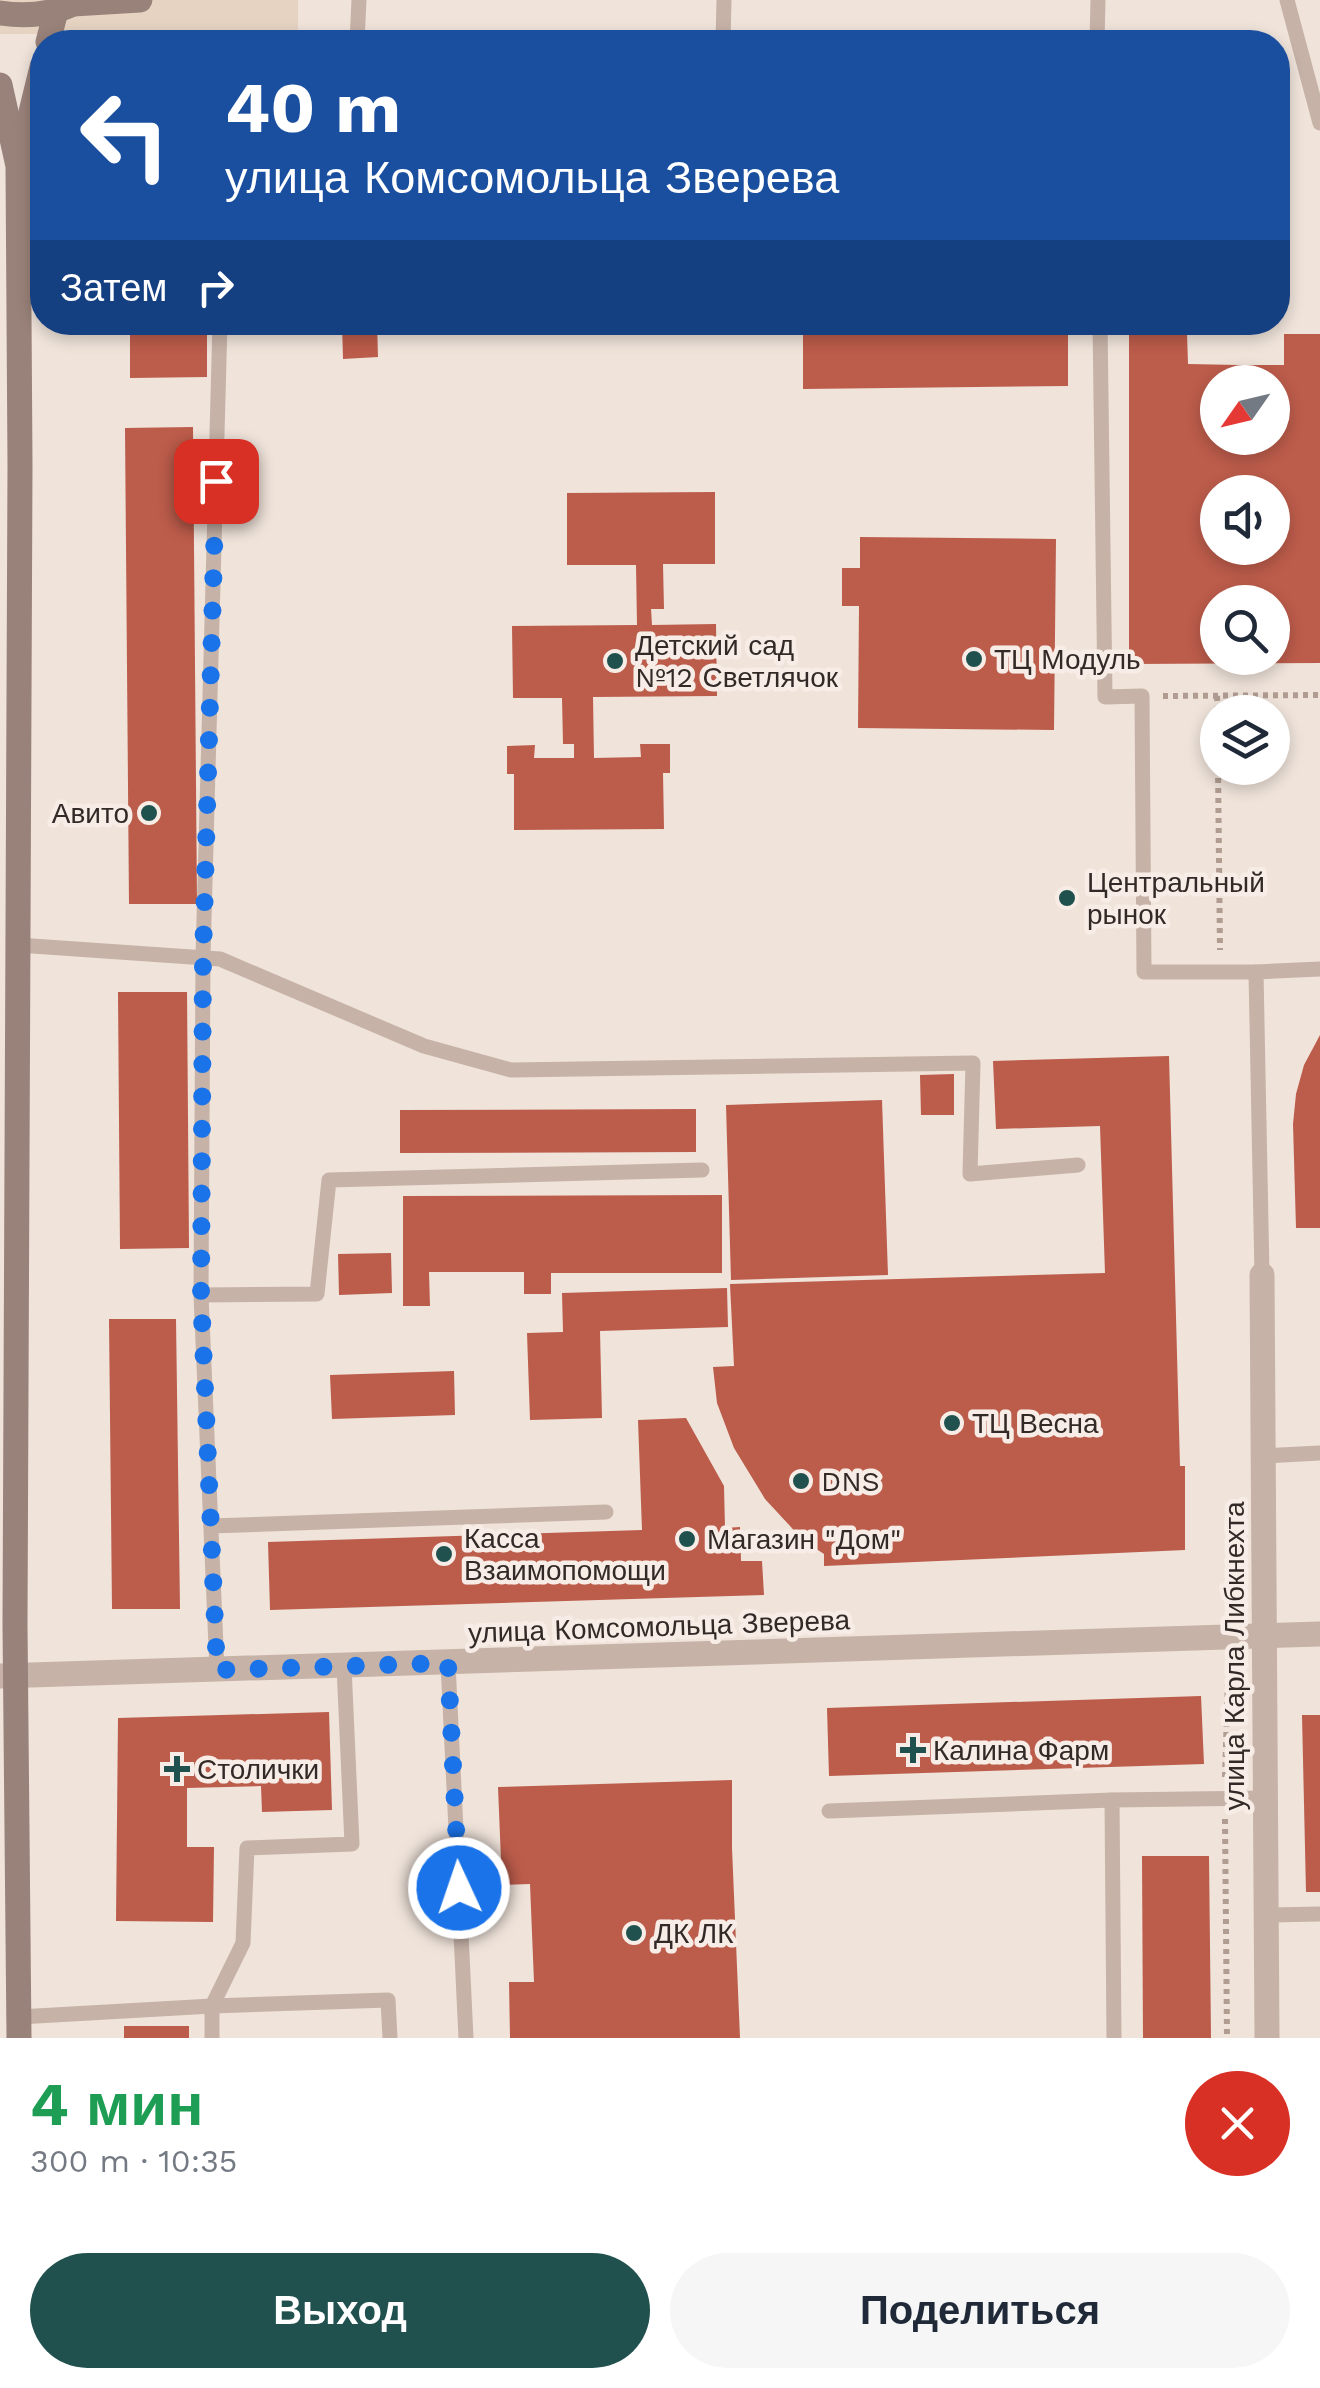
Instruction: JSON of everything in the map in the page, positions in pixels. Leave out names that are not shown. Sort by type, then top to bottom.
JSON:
[{"type":"main road","points":[[0,13],[19,16],[70,5],[140,0]]},
{"type":"main road","points":[[55,30],[70,5]]},
{"type":"main road","points":[[0,84],[18,166]]},
{"type":"main road","points":[[19,2028],[8,1676],[9,1140],[18,946],[10,465],[18,166],[30,116]]},
{"type":"street","name":"улица Карла Либкнехта","points":[[1262,1274],[1266,2038]]},
{"type":"street","name":"улица Комсомольца Зверева","points":[[8,1676],[1320,1634]]},
{"type":"lane","points":[[357,30],[359,0]]},
{"type":"lane","points":[[723,30],[724,0]]},
{"type":"lane","points":[[1097,30],[1098,0]]},
{"type":"lane","points":[[1288,0],[1320,123]]},
{"type":"lane","points":[[217,1670],[201,1295],[203,958],[220,335]]},
{"type":"lane","points":[[1100,335],[1105,697],[1142,696],[1144,972],[1320,970]]},
{"type":"lane","points":[[18,946],[220,958],[424,1046],[511,1070],[973,1063],[970,1174],[1078,1165]]},
{"type":"lane","points":[[1256,972],[1262,1274]]},
{"type":"lane","points":[[201,1295],[316,1294],[329,1180],[702,1170]]},
{"type":"lane","points":[[1263,1456],[1320,1452]]},
{"type":"lane","points":[[211,1526],[606,1512]]},
{"type":"lane","points":[[448,1663],[466,2038]]},
{"type":"lane","points":[[212,2038],[212,2006],[243,1943],[247,1848],[352,1844],[344,1666]]},
{"type":"lane","points":[[829,1811],[1265,1798]]},
{"type":"lane","points":[[1112,1800],[1114,2038]]},
{"type":"lane","points":[[1266,1915],[1320,1914]]},
{"type":"lane","points":[[19,2028],[212,2006],[388,2000],[390,2038]]},
{"type":"path","points":[[1290,695],[1320,695]]},
{"type":"path","points":[[1142,696],[1200,696]]},
{"type":"path","points":[[1218,785],[1220,972]]},
{"type":"path","points":[[1227,2038],[1228,1680]]},
{"type":"shaded area","points":[[0,0],[298,0],[298,30],[30,30],[30,34],[0,34]]},
{"type":"building","points":[[1320,334],[1320,663],[1290,663],[1290,585],[1200,585],[1200,664],[1129,664],[1129,335],[1187,335],[1188,364],[1284,365],[1284,335]]},
{"type":"building","points":[[130,335],[207,335],[207,377],[130,378]]},
{"type":"building","points":[[342,335],[377,335],[378,357],[343,359]]},
{"type":"building","points":[[803,335],[1068,335],[1068,386],[803,389]]},
{"type":"building","points":[[193,427],[197,904],[129,904],[125,428]]},
{"type":"building","name":"Детский сад №12 Светлячок","points":[[715,492],[715,564],[663,564],[664,609],[651,609],[652,625],[716,624],[717,696],[593,697],[594,758],[641,757],[640,744],[670,744],[670,773],[663,773],[664,829],[514,830],[514,774],[507,774],[507,746],[535,745],[534,758],[574,758],[574,744],[563,744],[562,698],[513,698],[512,626],[637,625],[636,565],[567,565],[567,493]]},
{"type":"building","points":[[860,537],[1056,539],[1054,730],[858,728],[859,606],[842,606],[842,568],[860,568]]},
{"type":"building","points":[[118,992],[187,992],[189,1248],[120,1249]]},
{"type":"building","points":[[1320,1035],[1320,1228],[1296,1228],[1296,1094],[1304,1065]]},
{"type":"building","name":"ТЦ Весна","points":[[1169,1056],[1185,1550],[824,1566],[824,1554],[803,1540],[765,1499],[734,1448],[717,1403],[713,1367],[734,1366],[730,1284],[1105,1273],[1100,1126],[996,1129],[993,1061]]},
{"type":"building","points":[[954,1074],[954,1115],[921,1115],[920,1075]]},
{"type":"building","points":[[882,1100],[888,1275],[731,1280],[726,1105]]},
{"type":"building","points":[[696,1109],[696,1152],[400,1153],[400,1110]]},
{"type":"building","points":[[722,1195],[722,1273],[551,1273],[551,1294],[524,1294],[524,1272],[429,1272],[430,1306],[403,1306],[403,1196]]},
{"type":"building","points":[[391,1253],[392,1293],[339,1295],[338,1254]]},
{"type":"building","points":[[727,1288],[728,1327],[600,1331],[602,1418],[530,1420],[527,1333],[563,1332],[562,1293]]},
{"type":"building","points":[[109,1319],[176,1319],[180,1609],[112,1609]]},
{"type":"building","points":[[454,1371],[455,1415],[332,1419],[330,1375]]},
{"type":"building","points":[[686,1418],[724,1486],[725,1528],[740,1527],[741,1561],[762,1561],[764,1595],[270,1610],[268,1542],[642,1530],[638,1420]]},
{"type":"building","points":[[1201,1696],[1204,1764],[829,1776],[827,1708]]},
{"type":"building","points":[[329,1712],[332,1810],[262,1812],[261,1786],[187,1788],[187,1847],[214,1847],[213,1922],[116,1921],[118,1718]]},
{"type":"building","points":[[1302,1715],[1320,1715],[1320,1892],[1306,1892]]},
{"type":"building","name":"ДК ЛК","points":[[732,1780],[740,2038],[510,2038],[509,1982],[534,1982],[530,1884],[502,1885],[498,1787]]},
{"type":"building","points":[[1142,1856],[1209,1856],[1211,2038],[1143,2038]]},
{"type":"building","points":[[124,2026],[189,2026],[189,2038],[124,2038]]},
{"type":"place","name":"ТЦ Модуль","points":[[974,659]]},
{"type":"place","name":"Детский сад №12 Светлячок","points":[[615,661]]},
{"type":"place","name":"Авито","points":[[149,813]]},
{"type":"place","name":"Центральный рынок","points":[[1067,898]]},
{"type":"place","name":"ТЦ Весна","points":[[952,1423]]},
{"type":"place","name":"DNS","points":[[801,1481]]},
{"type":"place","name":"Магазин \"Дом\"","points":[[687,1539]]},
{"type":"place","name":"Касса Взаимопомощи","points":[[444,1554]]},
{"type":"place","name":"Калина Фарм","points":[[913,1750]]},
{"type":"place","name":"Столички","points":[[177,1769]]},
{"type":"place","name":"ДК ЛК","points":[[634,1933]]},
{"type":"route","points":[[216,481],[203,958],[201,1295],[217,1670],[448,1663],[459,1888]]}]
